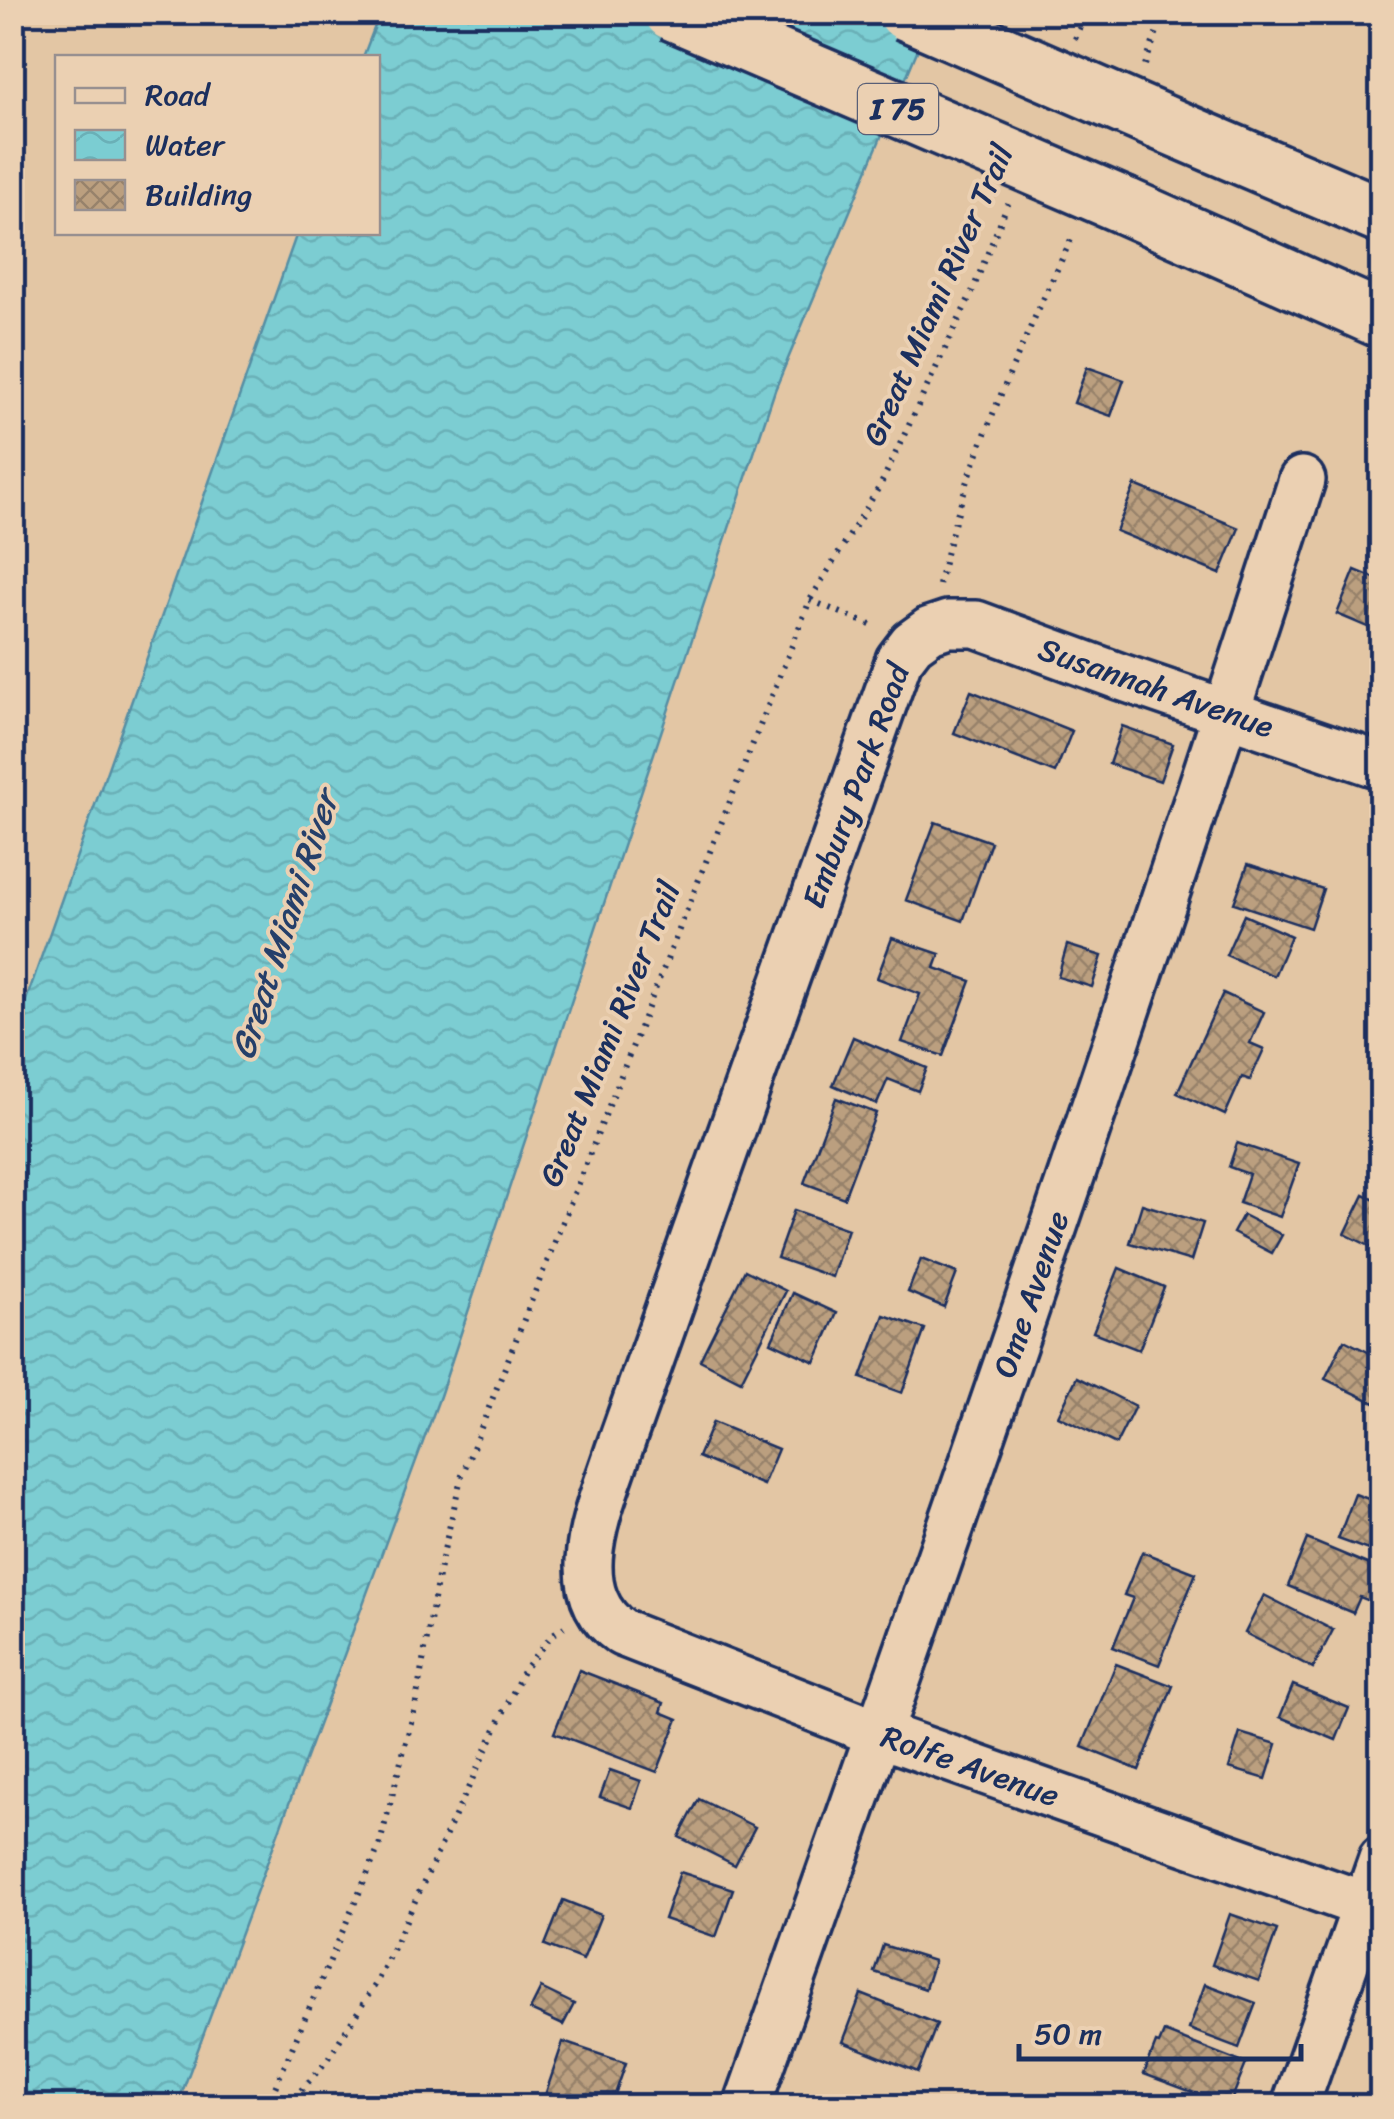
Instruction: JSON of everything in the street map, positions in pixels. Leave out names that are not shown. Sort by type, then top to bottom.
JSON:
[{"type":"highway","name":"I 75","points":[[672,12],[1102,212],[1382,320]]},
{"type":"highway","points":[[906,12],[1150,100],[1382,216]]},
{"type":"street","name":"Ome Avenue","points":[[747,2106],[880,1734],[1302,480]]},
{"type":"street","name":"Susannah Avenue","points":[[921,636],[948,624],[976,624],[1382,766]]},
{"type":"street","name":"Embury Park Road","points":[[594,1594],[590,1542],[619,1450],[899,660],[921,636]]},
{"type":"street","name":"Rolfe Avenue","points":[[594,1594],[611,1625],[622,1632],[880,1734],[1373,1908]]},
{"type":"street","points":[[1295,2106],[1373,1908],[1382,1858]]},
{"type":"path","points":[[1072,48],[1086,12]]},
{"type":"path","points":[[1150,100],[1164,12]]},
{"type":"path","name":"Great Miami River Trail","points":[[268,2106],[379,1847],[416,1708],[439,1571],[461,1478],[810,600],[881,484],[972,292],[1015,188]]},
{"type":"path","name":"Embury Park Road","points":[[921,636],[949,538],[1000,398],[1102,212]]},
{"type":"path","points":[[810,600],[921,636]]},
{"type":"path","points":[[287,2106],[326,2064],[376,1982],[524,1669],[594,1594]]},
{"type":"water","name":"Great Miami River","points":[[380,13],[933,13],[775,390],[440,1396],[177,2106],[13,2106],[13,1037],[296,235],[380,235],[380,55],[364,55]]},
{"type":"building","points":[[1087,367],[1124,380],[1111,416],[1074,403]]},
{"type":"building","points":[[1135,485],[1239,528],[1220,574],[1116,531]]},
{"type":"building","points":[[1355,570],[1382,581],[1382,633],[1337,614]]},
{"type":"building","points":[[971,691],[1072,731],[1055,773],[954,733]]},
{"type":"building","points":[[1122,726],[1173,744],[1160,781],[1109,764]]},
{"type":"building","points":[[935,822],[991,842],[963,921],[906,900]]},
{"type":"building","points":[[1248,864],[1323,889],[1310,928],[1234,903]]},
{"type":"building","points":[[1244,915],[1291,936],[1274,976],[1226,955]]},
{"type":"building","points":[[892,938],[940,954],[935,968],[971,981],[943,1056],[902,1042],[920,994],[877,978]]},
{"type":"building","points":[[1067,945],[1102,956],[1092,987],[1058,977]]},
{"type":"building","points":[[1223,993],[1264,1012],[1250,1043],[1264,1049],[1250,1080],[1242,1077],[1225,1115],[1177,1093]]},
{"type":"building","points":[[853,1037],[927,1068],[918,1091],[888,1079],[877,1104],[833,1085]]},
{"type":"building","points":[[836,1098],[876,1113],[844,1198],[804,1183]]},
{"type":"building","points":[[1237,1143],[1299,1164],[1280,1217],[1239,1203],[1249,1174],[1229,1167]]},
{"type":"building","points":[[1364,1195],[1382,1203],[1382,1252],[1345,1234]]},
{"type":"building","points":[[1142,1204],[1203,1223],[1191,1261],[1130,1243]]},
{"type":"building","points":[[794,1210],[848,1229],[832,1277],[777,1258]]},
{"type":"building","points":[[1243,1215],[1282,1235],[1272,1253],[1233,1233]]},
{"type":"building","points":[[921,1259],[957,1273],[944,1307],[908,1292]]},
{"type":"building","points":[[1119,1268],[1164,1287],[1139,1350],[1093,1332]]},
{"type":"building","points":[[745,1270],[786,1291],[741,1381],[700,1360]]},
{"type":"building","points":[[793,1293],[837,1313],[815,1362],[771,1342]]},
{"type":"building","points":[[884,1315],[925,1329],[902,1393],[861,1378]]},
{"type":"building","points":[[1344,1340],[1382,1359],[1379,1405],[1325,1379]]},
{"type":"building","points":[[1077,1377],[1135,1406],[1116,1444],[1058,1416]]},
{"type":"building","points":[[713,1422],[778,1449],[763,1485],[698,1457]]},
{"type":"building","points":[[1355,1494],[1382,1504],[1382,1555],[1338,1539]]},
{"type":"building","points":[[1307,1539],[1382,1570],[1382,1606],[1360,1597],[1353,1613],[1288,1586]]},
{"type":"building","points":[[1142,1552],[1196,1573],[1159,1665],[1113,1647],[1133,1598],[1124,1595]]},
{"type":"building","points":[[1264,1595],[1333,1630],[1313,1668],[1245,1633]]},
{"type":"building","points":[[1116,1664],[1173,1686],[1139,1770],[1082,1747]]},
{"type":"building","points":[[579,1670],[664,1703],[661,1712],[678,1719],[657,1772],[554,1733]]},
{"type":"building","points":[[1293,1685],[1349,1708],[1336,1740],[1280,1717]]},
{"type":"building","points":[[1240,1733],[1277,1744],[1266,1779],[1229,1768]]},
{"type":"building","points":[[610,1770],[641,1781],[632,1808],[600,1797]]},
{"type":"building","points":[[699,1799],[755,1827],[735,1865],[679,1837]]},
{"type":"building","points":[[680,1872],[733,1889],[716,1937],[664,1919]]},
{"type":"building","points":[[563,1900],[601,1915],[583,1960],[545,1945]]},
{"type":"building","points":[[1230,1914],[1277,1930],[1259,1981],[1212,1965]]},
{"type":"building","points":[[883,1945],[934,1961],[925,1989],[874,1972]]},
{"type":"building","points":[[1205,1984],[1256,2003],[1239,2048],[1189,2029]]},
{"type":"building","points":[[541,1988],[574,2004],[563,2025],[530,2010]]},
{"type":"building","points":[[861,1994],[937,2024],[918,2072],[843,2042]]},
{"type":"building","points":[[1164,2032],[1246,2064],[1229,2106],[1144,2074]]},
{"type":"building","points":[[563,2042],[626,2063],[611,2106],[542,2104]]}]
